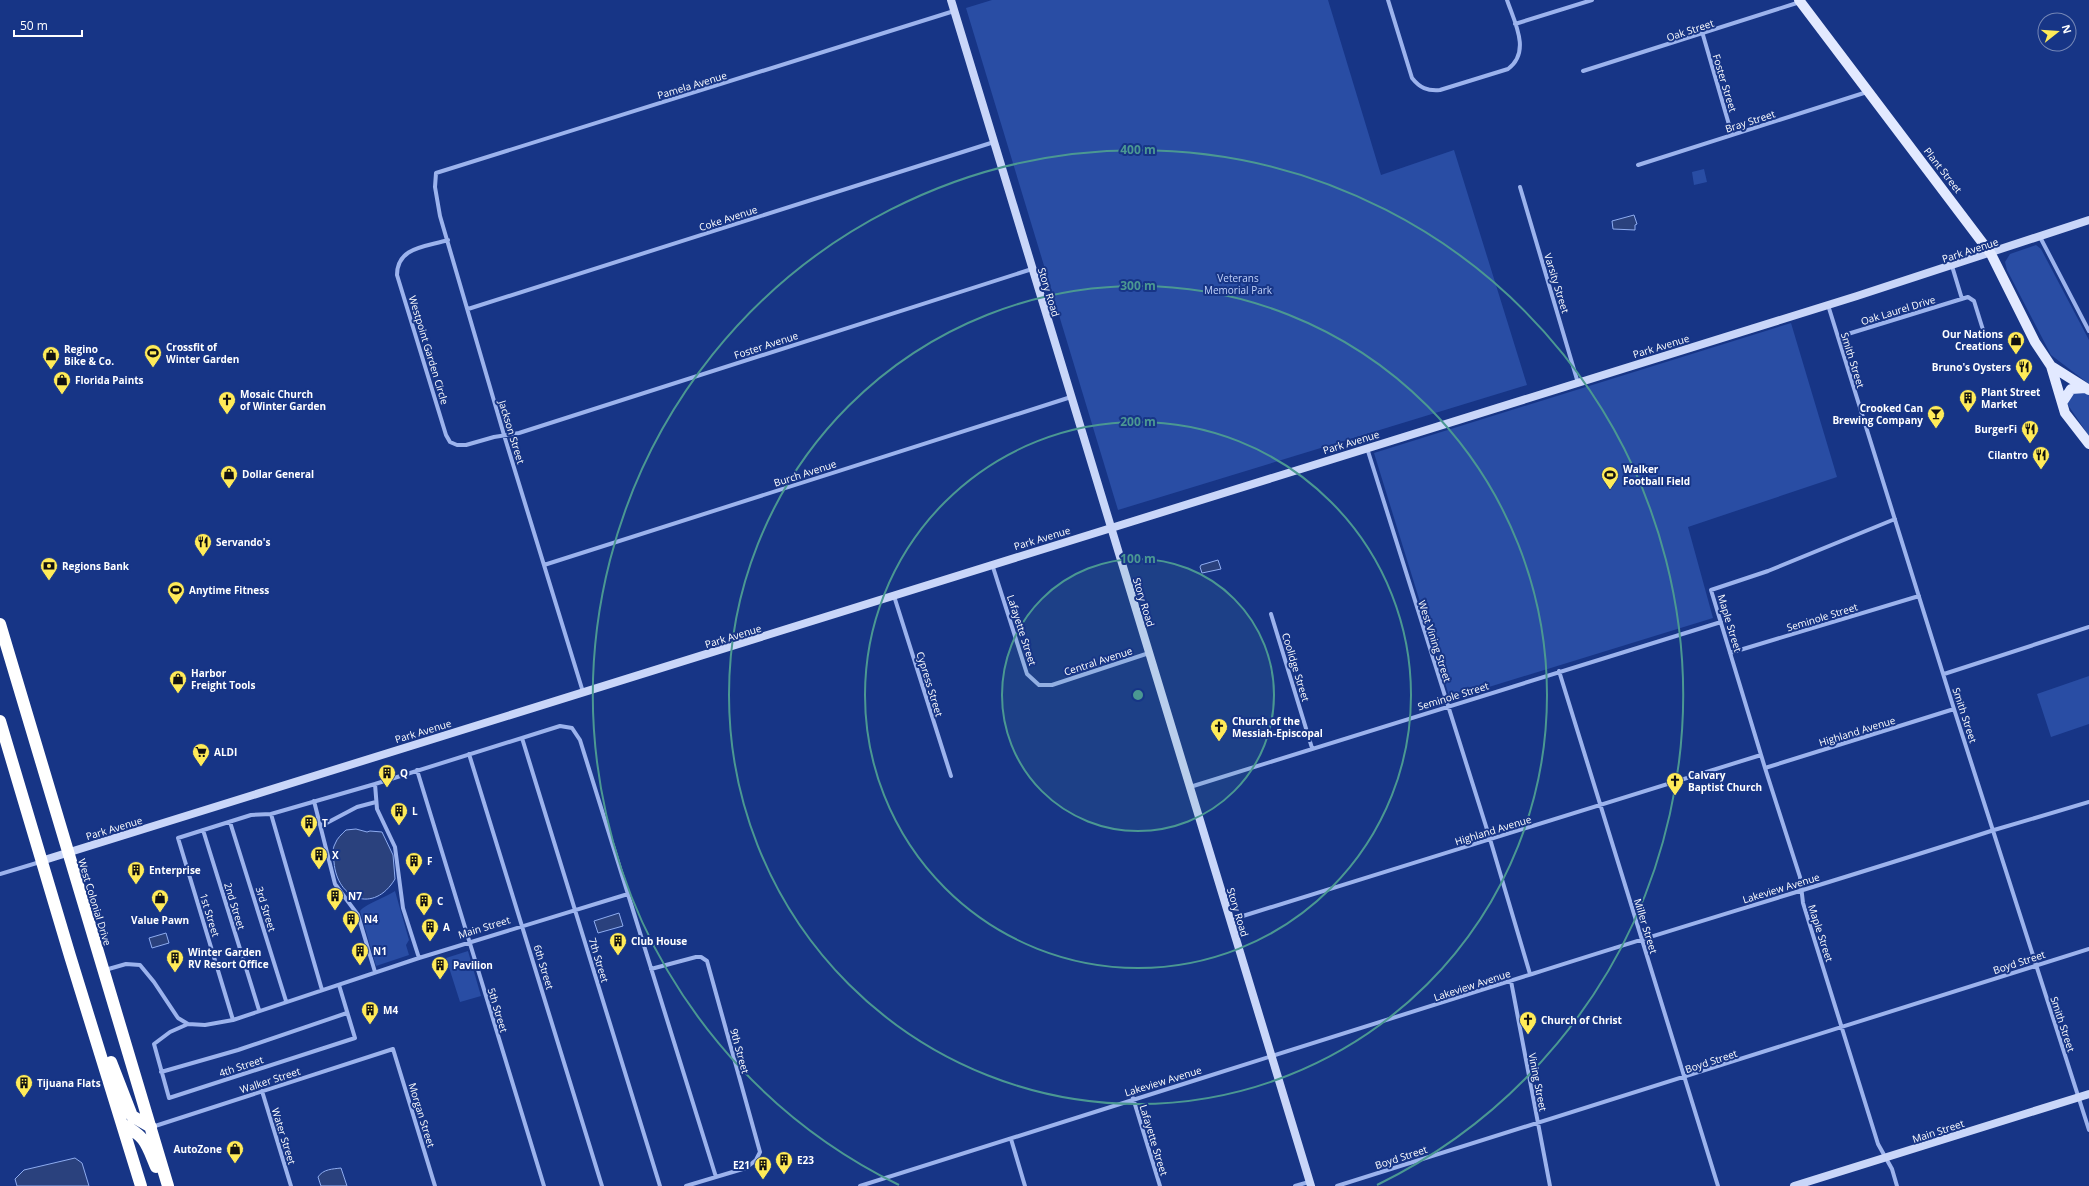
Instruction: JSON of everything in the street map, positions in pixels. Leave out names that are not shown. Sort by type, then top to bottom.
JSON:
[{"type":"highway","name":"West Colonial Drive","points":[[0,624],[6,659],[68,853],[168,1186]]},
{"type":"highway","points":[[0,721],[41,861],[99,1045],[141,1186]]},
{"type":"highway","points":[[99,1045],[110,1058],[132,1116],[151,1127]]},
{"type":"highway","points":[[122,1124],[136,1132],[144,1139],[165,1186]]},
{"type":"main road","name":"Plant Street","points":[[1800,1],[1867,92],[1991,254],[2035,342],[2051,366],[2066,413],[2089,444]]},
{"type":"main road","name":"Plant Street","points":[[2051,366],[2088,389]]},
{"type":"main road","points":[[2062,403],[2071,389],[2079,387],[2088,389]]},
{"type":"street","name":"Story Road","points":[[951,0],[1310,1184]]},
{"type":"street","points":[[1388,0],[1412,78],[1419,86],[1429,91],[1440,90],[1508,69],[1516,63],[1521,49],[1507,0]]},
{"type":"street","points":[[1515,24],[1592,0]]},
{"type":"street","name":"Oak Street","points":[[1583,72],[1702,35],[1800,1]]},
{"type":"street","name":"Pamela Avenue","points":[[436,173],[954,11]]},
{"type":"street","name":"Foster Street","points":[[1702,35],[1732,135]]},
{"type":"street","name":"Bray Street","points":[[1638,165],[1867,92]]},
{"type":"street","name":"Coke Avenue","points":[[468,309],[994,142]]},
{"type":"street","name":"Jackson Street","points":[[436,173],[435,187],[448,240],[504,435],[583,693]]},
{"type":"street","name":"Varsity Street","points":[[1520,188],[1578,382]]},
{"type":"street","name":"Park Avenue","points":[[0,874],[894,596],[1110,527],[1991,254],[2089,220]]},
{"type":"street","points":[[2040,237],[2089,331]]},
{"type":"street","name":"Westpoint Garden Circle","points":[[448,240],[409,252],[402,256],[397,265],[397,275],[446,435],[450,442],[457,445],[466,445],[504,435]]},
{"type":"street","points":[[1952,266],[1962,299],[1968,297],[1974,301],[1984,332]]},
{"type":"street","name":"Foster Avenue","points":[[504,435],[518,432],[1032,269]]},
{"type":"street","name":"Oak Laurel Drive","points":[[1838,337],[1962,299]]},
{"type":"street","name":"Smith Street","points":[[1828,305],[1954,709],[2089,1130]]},
{"type":"street","name":"Burch Avenue","points":[[544,565],[1071,397]]},
{"type":"street","name":"West Vining Street","points":[[1367,448],[1490,839]]},
{"type":"street","name":"Maple Street","points":[[1895,519],[1768,571],[1711,590],[1800,877],[1803,903],[1878,1144],[1886,1158],[1897,1186]]},
{"type":"street","name":"Lafayette Street","points":[[992,564],[1027,674],[1039,685],[1052,685]]},
{"type":"street","name":"Cypress Street","points":[[894,596],[951,776]]},
{"type":"street","name":"Seminole Street","points":[[1730,653],[1919,596]]},
{"type":"street","name":"Coolidge Street","points":[[1271,614],[1312,748]]},
{"type":"street","name":"Seminole Street","points":[[1190,787],[1559,671],[1721,622]]},
{"type":"street","points":[[1944,674],[2089,627]]},
{"type":"street","name":"Central Avenue","points":[[1052,685],[1149,653]]},
{"type":"street","name":"Miller Street","points":[[1559,671],[1718,1186]]},
{"type":"street","name":"Highland Avenue","points":[[1765,768],[1954,709]]},
{"type":"street","points":[[203,830],[251,815],[271,814],[375,784],[560,726],[572,728],[577,734],[716,1177],[686,1186]]},
{"type":"street","name":"7th Street","points":[[522,738],[660,1186]]},
{"type":"street","name":"6th Street","points":[[469,754],[602,1186]]},
{"type":"street","name":"Highland Avenue","points":[[1230,920],[1761,755]]},
{"type":"street","name":"5th Street","points":[[417,770],[544,1186]]},
{"type":"street","points":[[375,784],[376,802],[395,848],[404,908],[419,958]]},
{"type":"street","points":[[314,801],[335,884],[358,915],[375,972]]},
{"type":"street","points":[[321,826],[357,807],[376,802]]},
{"type":"street","name":"Lakeview Avenue","points":[[860,1186],[1011,1140],[1133,1098],[1271,1057],[1530,974],[2089,802]]},
{"type":"street","points":[[271,814],[322,990]]},
{"type":"street","name":"3rd Street","points":[[230,822],[286,1001]]},
{"type":"street","name":"1st Street","points":[[203,830],[178,838],[233,1020]]},
{"type":"street","name":"2nd Street","points":[[203,830],[259,1010]]},
{"type":"street","points":[[1490,839],[1530,974]]},
{"type":"street","name":"Main Street","points":[[188,1024],[205,1025],[233,1020],[286,1001],[469,942],[628,894]]},
{"type":"street","name":"Boyd Street","points":[[1337,1186],[1537,1122],[1685,1078],[2089,949]]},
{"type":"street","name":"9th Street","points":[[651,969],[696,957],[701,957],[707,961],[760,1152],[756,1160],[746,1168],[716,1177]]},
{"type":"street","points":[[103,970],[126,964],[140,965],[154,982],[178,1018],[188,1024]]},
{"type":"street","name":"Vining Street","points":[[1511,981],[1550,1186]]},
{"type":"street","name":"4th Street","points":[[188,1024],[170,1032],[154,1044],[169,1098],[355,1038],[338,985]]},
{"type":"street","points":[[161,1072],[238,1050],[347,1013]]},
{"type":"street","name":"Walker Street","points":[[151,1127],[393,1049]]},
{"type":"street","name":"Morgan Street","points":[[393,1049],[435,1186]]},
{"type":"street","name":"Water Street","points":[[262,1091],[291,1186]]},
{"type":"street","name":"Main Street","points":[[1794,1186],[2089,1094]]},
{"type":"street","name":"Lafayette Street","points":[[1133,1098],[1160,1186]]},
{"type":"street","points":[[1011,1140],[1025,1186]]},
{"type":"street","points":[[1295,1186],[1310,1184]]},
{"type":"green space","name":"Veterans Memorial Park","points":[[992,0],[1328,0],[1381,175],[1454,150],[1527,385],[1118,510],[966,8]]},
{"type":"green space","points":[[1704,169],[1707,182],[1694,185],[1692,172]]},
{"type":"green space","points":[[2036,245],[2041,249],[2089,340],[2089,384],[2051,355],[2007,270],[2005,262],[2010,254]]},
{"type":"green space","points":[[1791,323],[1837,477],[1688,527],[1713,618],[1450,699],[1374,453]]},
{"type":"green space","points":[[2073,390],[2089,394],[2089,436],[2068,405],[2067,401]]},
{"type":"green space","points":[[2089,676],[2089,724],[2051,737],[2037,694]]},
{"type":"green space","points":[[395,891],[409,940],[406,945],[409,955],[376,966],[360,911],[366,906]]},
{"type":"green space","points":[[468,951],[481,996],[460,1002],[446,958]]},
{"type":"shaded area","points":[[1634,215],[1637,224],[1635,225],[1635,230],[1613,229],[1612,221]]},
{"type":"shaded area","points":[[1218,560],[1221,569],[1202,573],[1200,567],[1201,565]]},
{"type":"shaded area","points":[[356,829],[367,832],[382,832],[393,855],[395,879],[386,890],[377,896],[367,899],[358,898],[349,893],[342,886],[337,875],[334,860],[333,848],[338,838],[346,830]]},
{"type":"shaded area","points":[[619,913],[623,926],[598,933],[594,921]]},
{"type":"shaded area","points":[[166,933],[169,943],[152,948],[149,938]]},
{"type":"shaded area","points":[[75,1158],[82,1163],[89,1186],[17,1186],[15,1179],[24,1170]]},
{"type":"shaded area","points":[[341,1168],[347,1186],[321,1186],[318,1177],[320,1174],[328,1170]]},
{"type":"place","name":"Our Nations Creations","points":[[2016,355]]},
{"type":"place","name":"Crossfit of Winter Garden","points":[[153,368]]},
{"type":"place","name":"Regino Bike & Co.","points":[[51,370]]},
{"type":"place","name":"Bruno's Oysters","points":[[2024,382]]},
{"type":"place","name":"Florida Paints","points":[[62,395]]},
{"type":"place","name":"Plant Street Market","points":[[1968,413]]},
{"type":"place","name":"Mosaic Church of Winter Garden","points":[[227,415]]},
{"type":"place","name":"Crooked Can Brewing Company","points":[[1936,429]]},
{"type":"place","name":"BurgerFi","points":[[2030,444]]},
{"type":"place","name":"Cilantro","points":[[2041,470]]},
{"type":"place","name":"Dollar General","points":[[229,489]]},
{"type":"place","name":"Walker Football Field","points":[[1610,490]]},
{"type":"place","name":"Servando's","points":[[203,557]]},
{"type":"place","name":"Regions Bank","points":[[49,581]]},
{"type":"place","name":"Anytime Fitness","points":[[176,605]]},
{"type":"place","name":"Harbor Freight Tools","points":[[178,694]]},
{"type":"place","name":"Church of the Messiah-Episcopal","points":[[1219,742]]},
{"type":"place","name":"ALDI","points":[[201,767]]},
{"type":"place","name":"Q","points":[[387,788]]},
{"type":"place","name":"Calvary Baptist Church","points":[[1675,796]]},
{"type":"place","name":"L","points":[[399,826]]},
{"type":"place","name":"T","points":[[309,838]]},
{"type":"place","name":"X","points":[[319,870]]},
{"type":"place","name":"F","points":[[414,876]]},
{"type":"place","name":"Enterprise","points":[[136,885]]},
{"type":"place","name":"N7","points":[[335,911]]},
{"type":"place","name":"Value Pawn","points":[[160,913]]},
{"type":"place","name":"C","points":[[424,916]]},
{"type":"place","name":"N4","points":[[351,934]]},
{"type":"place","name":"A","points":[[430,942]]},
{"type":"place","name":"Club House","points":[[618,956]]},
{"type":"place","name":"N1","points":[[360,966]]},
{"type":"place","name":"Winter Garden RV Resort Office","points":[[175,973]]},
{"type":"place","name":"Pavilion","points":[[440,980]]},
{"type":"place","name":"M4","points":[[370,1025]]},
{"type":"place","name":"Church of Christ","points":[[1528,1035]]},
{"type":"place","name":"Tijuana Flats","points":[[24,1098]]},
{"type":"place","name":"AutoZone","points":[[235,1164]]},
{"type":"place","name":"E23","points":[[784,1175]]},
{"type":"place","name":"E21","points":[[763,1180]]}]
